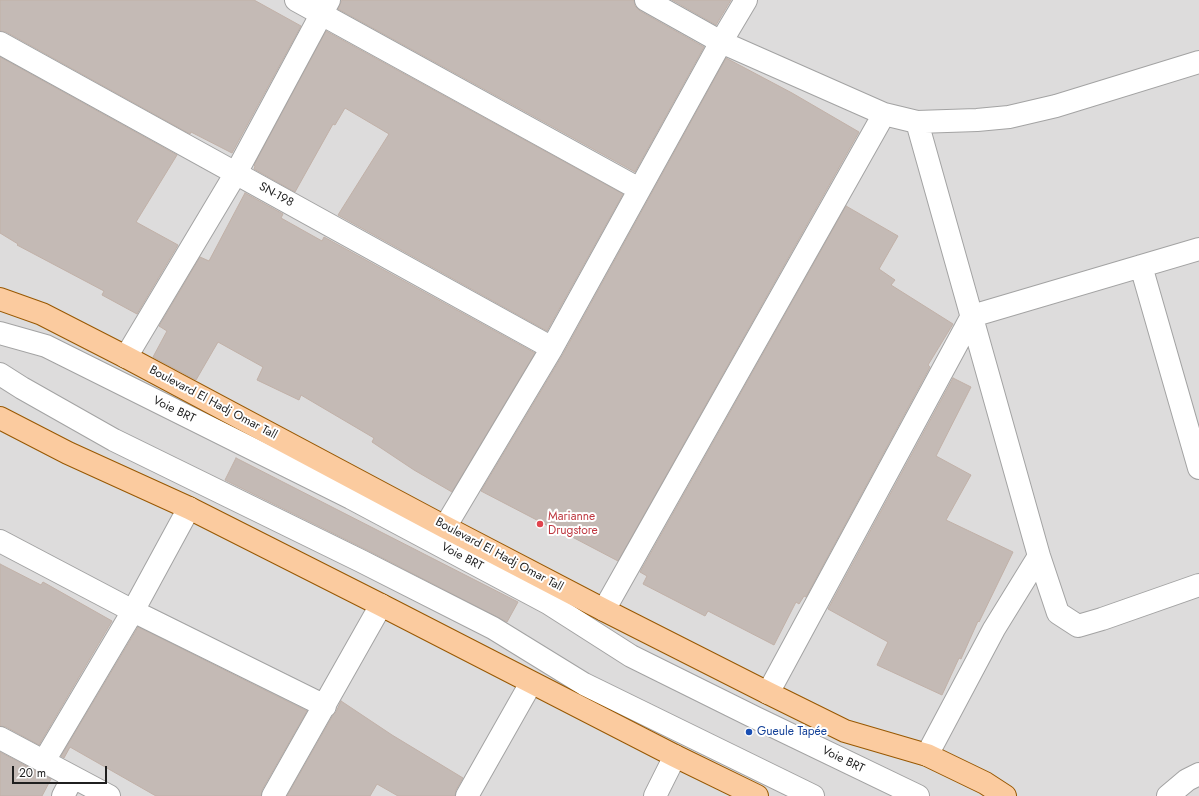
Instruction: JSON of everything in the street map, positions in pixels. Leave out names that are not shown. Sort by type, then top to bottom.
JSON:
[{"type":"main road","name":"Boulevard El Hadj Omar Tall","points":[[0,299],[42,314],[126,357],[445,527],[768,693],[845,731],[927,755],[985,783],[1005,796]]},
{"type":"main road","points":[[0,418],[68,453],[190,508],[531,683],[757,796]]},
{"type":"street","points":[[296,0],[326,7],[639,189]]},
{"type":"street","points":[[646,0],[721,42],[884,114],[916,122],[977,120],[1008,117],[1056,106],[1199,62]]},
{"type":"street","points":[[445,527],[552,348],[639,189],[746,0]]},
{"type":"street","points":[[126,357],[236,173],[326,7]]},
{"type":"street","name":"SN-198","points":[[0,43],[552,348]]},
{"type":"street","points":[[604,610],[884,114]]},
{"type":"street","points":[[916,122],[1039,556],[1058,613],[1078,626],[1199,585]]},
{"type":"street","points":[[768,693],[972,316],[1199,249]]},
{"type":"street","points":[[1140,266],[1199,468]]},
{"type":"street","name":"Voie BRT","points":[[0,333],[46,346],[351,498],[548,603],[631,656],[918,796]]},
{"type":"street","points":[[0,374],[114,440],[361,561],[493,628],[584,684],[813,796]]},
{"type":"street","points":[[44,761],[133,611],[190,508]]},
{"type":"street","points":[[0,541],[133,611],[325,706]]},
{"type":"street","points":[[927,755],[994,629],[1039,556]]},
{"type":"street","points":[[273,796],[381,605]]},
{"type":"street","points":[[467,796],[531,683]]},
{"type":"street","points":[[0,738],[109,796]]},
{"type":"street","points":[[655,796],[675,756]]},
{"type":"street","points":[[1168,796],[1187,780],[1199,774]]},
{"type":"street","points":[[63,796],[73,777]]},
{"type":"shaded area","points":[[0,0],[1199,0],[1199,796],[0,796]]},
{"type":"building","points":[[0,0],[254,0],[301,26],[232,153],[191,132],[190,134],[6,32],[0,31]]},
{"type":"building","points":[[342,0],[634,0],[635,6],[640,11],[704,47],[635,172],[338,9]]},
{"type":"building","points":[[672,0],[731,0],[716,25]]},
{"type":"building","points":[[326,31],[623,194],[547,331],[338,215],[389,134],[345,108],[335,125],[333,124],[295,192],[254,169],[254,165]]},
{"type":"building","points":[[0,57],[177,155],[136,222],[178,245],[137,314],[102,295],[104,291],[17,245],[18,244],[0,233]]},
{"type":"building","points":[[726,58],[792,93],[859,132],[618,561],[481,491],[563,354]]},
{"type":"building","points":[[245,193],[283,214],[281,218],[322,241],[324,237],[535,353],[452,492],[414,470],[372,442],[374,438],[301,395],[299,400],[257,380],[263,367],[218,342],[196,380],[153,357],[167,331],[159,326],[200,257],[209,261]]},
{"type":"building","points":[[846,206],[898,236],[879,269],[895,280],[891,285],[953,324],[928,365],[930,367],[806,597],[804,596],[799,604],[796,602],[774,645],[708,611],[705,616],[643,584],[647,576],[640,572]]},
{"type":"building","points":[[953,378],[971,387],[936,456],[971,475],[946,520],[1013,552],[979,622],[978,621],[961,659],[959,658],[942,695],[877,665],[888,642],[828,609]]},
{"type":"building","points":[[236,458],[518,602],[507,622],[367,550],[225,480]]},
{"type":"building","points":[[0,564],[41,585],[43,582],[112,621],[39,745],[6,727],[0,726]]},
{"type":"building","points":[[138,627],[307,711],[262,790],[261,796],[156,796],[70,747],[64,758],[61,756]]},
{"type":"building","points":[[341,701],[392,735],[463,778],[456,790],[455,796],[398,796],[377,784],[370,796],[287,796]]},
{"type":"building","points":[[0,752],[51,779],[42,796],[0,796]]},
{"type":"place","name":"Marianne Drugstore","points":[[540,524]]},
{"type":"place","name":"Gueule Tapée","points":[[749,732]]}]
